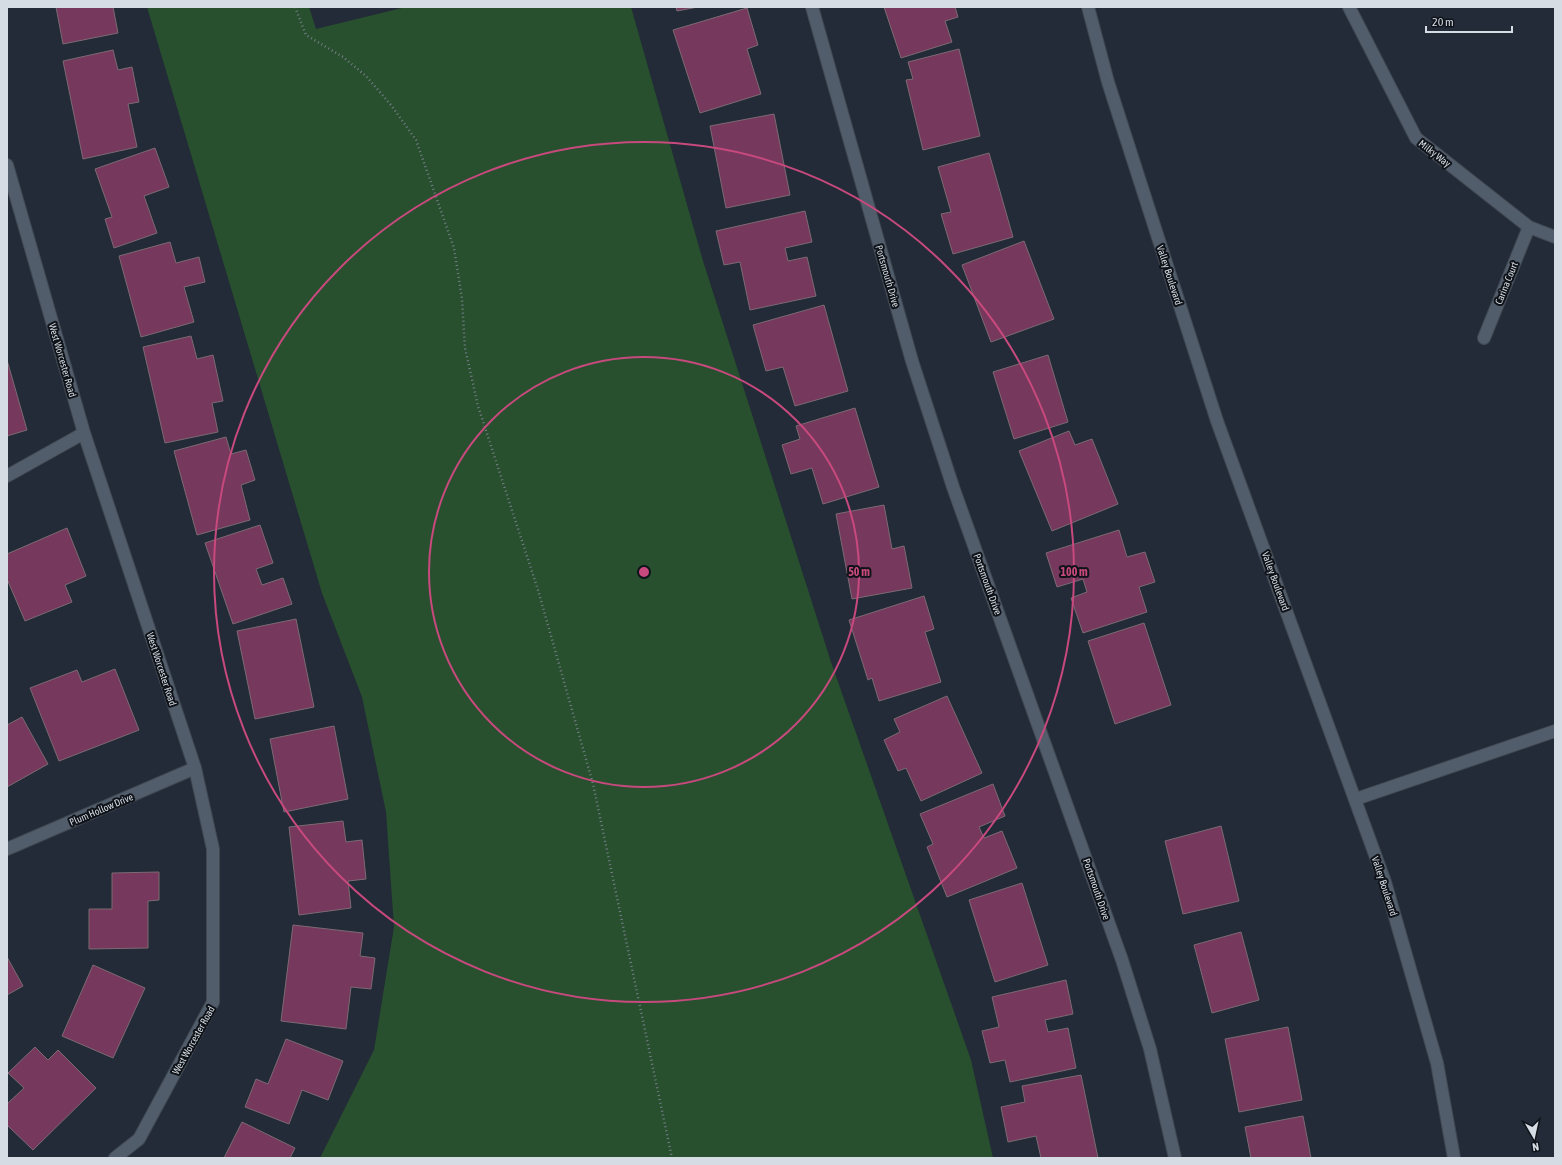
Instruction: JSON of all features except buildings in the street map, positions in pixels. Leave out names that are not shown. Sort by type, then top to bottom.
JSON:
[{"type":"street","name":"Portsmouth Drive","points":[[812,7],[912,361],[953,487],[1122,960],[1150,1049],[1175,1158]]},
{"type":"street","name":"Valley Boulevard","points":[[1088,7],[1108,82],[1218,421],[1385,882],[1437,1063],[1454,1158]]},
{"type":"street","name":"Milky Way","points":[[1349,7],[1416,138],[1529,227],[1555,237]]},
{"type":"street","name":"West Worcester Road","points":[[7,165],[84,433],[195,768],[213,848],[213,1002],[139,1139],[115,1158]]},
{"type":"street","name":"Carina Court","points":[[1484,338],[1529,227]]},
{"type":"street","points":[[7,476],[84,433]]},
{"type":"street","points":[[1356,799],[1555,731]]},
{"type":"street","name":"Plum Hollow Drive","points":[[7,849],[195,768]]},
{"type":"path","points":[[295,7],[306,35],[343,58],[366,76],[391,104],[416,140],[454,248],[462,299],[465,348],[478,406],[538,590],[593,784],[672,1158]]},
{"type":"green space","points":[[147,7],[309,7],[316,29],[406,7],[631,7],[703,261],[831,662],[971,1060],[993,1158],[320,1158],[374,1050],[394,927],[386,812],[362,697],[322,593]]}]
